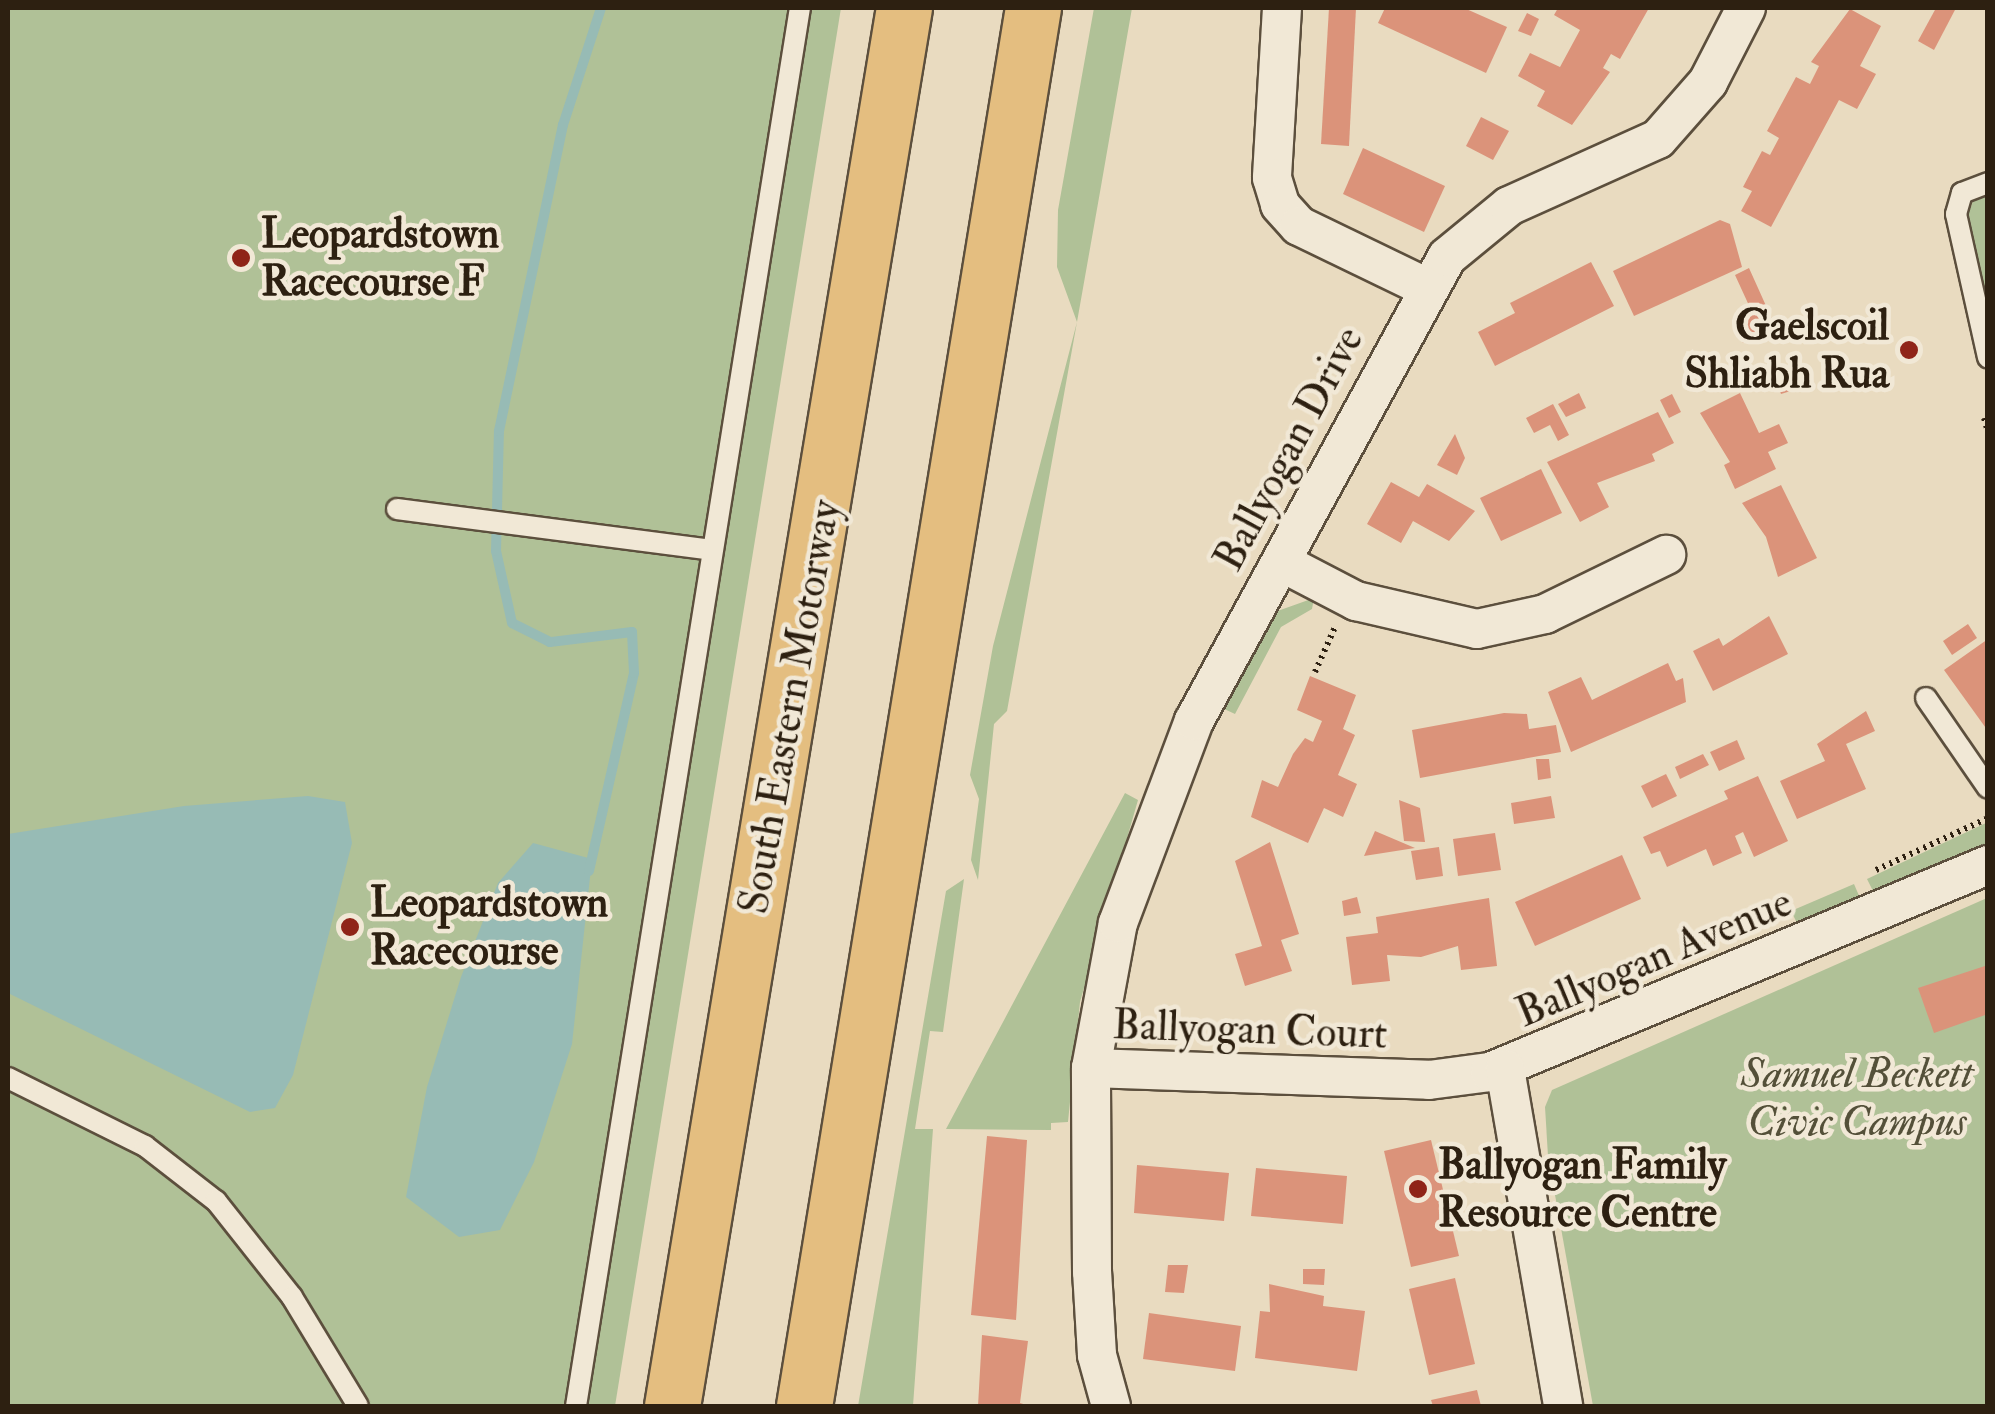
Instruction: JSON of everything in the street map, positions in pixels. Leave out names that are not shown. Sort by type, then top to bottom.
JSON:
[{"type":"highway","name":"South Eastern Motorway","points":[[672,1406],[904,8]]},
{"type":"highway","points":[[804,1406],[1033,8]]},
{"type":"street","points":[[1282,8],[1272,178],[1280,204],[1298,226],[1424,287]]},
{"type":"street","name":"Ballyogan Drive","points":[[1091,1068],[1118,923],[1153,814],[1424,287],[1491,216],[1658,139],[1708,82],[1746,8]]},
{"type":"street","points":[[1281,562],[1356,600],[1477,629],[1545,614],[1666,555]]},
{"type":"street","name":"Ballyogan Avenue","points":[[1562,1406],[1505,1068],[1988,865]]},
{"type":"street","name":"Ballyogan Court","points":[[1110,1406],[1092,1272],[1091,1068],[1429,1080],[1505,1068]]},
{"type":"lane","points":[[576,1406],[800,8]]},
{"type":"lane","points":[[1988,183],[1962,194],[1956,214],[1988,357]]},
{"type":"lane","points":[[397,509],[711,550]]},
{"type":"lane","points":[[1926,698],[1988,788]]},
{"type":"lane","points":[[8,1078],[145,1146],[216,1201],[292,1297],[358,1406]]},
{"type":"path","points":[[1984,418],[1988,432]]},
{"type":"path","points":[[1315,672],[1338,622]]},
{"type":"green space","name":"Leopardstown Racecourse","points":[[8,8],[841,8],[615,1406],[8,1406]]},
{"type":"green space","points":[[1094,8],[1132,8],[1100,192],[1077,322],[1057,267],[1058,210]]},
{"type":"green space","points":[[1987,194],[1987,309],[1966,220],[1973,201]]},
{"type":"green space","points":[[1077,322],[1007,711],[994,724],[978,880],[971,860],[979,799],[970,775],[993,646]]},
{"type":"green space","points":[[1314,598],[1312,609],[1281,627],[1235,714],[1222,708],[1272,613]]},
{"type":"green space","points":[[1125,793],[1138,800],[1080,1002],[1068,1122],[1051,1123],[1051,1130],[946,1129]]},
{"type":"green space","points":[[1986,823],[1987,844],[1874,893],[1867,879]]},
{"type":"green space","points":[[964,879],[943,1032],[930,1031],[915,1129],[933,1129],[913,1406],[858,1406],[946,891]]},
{"type":"green space","points":[[1854,884],[1860,898],[1798,925],[1791,911]]},
{"type":"green space","name":"Samuel Beckett Civic Campus","points":[[1987,898],[1987,1406],[1593,1406],[1548,1156],[1545,1107],[1552,1090]]},
{"type":"water","points":[[308,796],[345,802],[352,843],[293,1075],[275,1108],[250,1112],[8,993],[8,834],[184,806]]},
{"type":"water","points":[[533,843],[592,859],[572,1044],[534,1162],[500,1230],[459,1237],[406,1197],[427,1087],[461,977],[498,883]]},
{"type":"building","points":[[1329,8],[1356,8],[1349,146],[1321,144]]},
{"type":"building","points":[[1385,8],[1464,8],[1507,27],[1486,73],[1378,23]]},
{"type":"building","points":[[1558,8],[1649,8],[1620,59],[1611,54],[1603,68],[1610,72],[1572,125],[1537,106],[1545,91],[1518,76],[1530,53],[1560,67],[1580,30],[1554,15]]},
{"type":"building","points":[[1936,8],[1956,8],[1934,50],[1918,41]]},
{"type":"building","points":[[1850,9],[1881,26],[1860,66],[1876,74],[1857,109],[1839,100],[1771,227],[1741,211],[1752,191],[1743,187],[1762,151],[1770,155],[1779,138],[1767,131],[1796,77],[1810,84],[1819,66],[1811,62]]},
{"type":"building","points":[[1527,13],[1539,19],[1531,36],[1518,31]]},
{"type":"building","points":[[1481,117],[1509,131],[1493,160],[1466,146]]},
{"type":"building","points":[[1363,148],[1445,186],[1424,232],[1343,194]]},
{"type":"building","points":[[1720,220],[1730,224],[1742,267],[1634,316],[1613,271]]},
{"type":"building","points":[[1591,262],[1614,306],[1495,366],[1478,332],[1515,313],[1510,303]]},
{"type":"building","points":[[1749,268],[1776,328],[1743,343],[1733,321],[1752,312],[1735,275]]},
{"type":"building","points":[[1790,369],[1797,389],[1781,394],[1774,374]]},
{"type":"building","points":[[1579,393],[1586,408],[1566,417],[1558,404]]},
{"type":"building","points":[[1740,393],[1759,433],[1779,424],[1788,443],[1768,452],[1776,469],[1735,489],[1724,465],[1730,462],[1700,413]]},
{"type":"building","points":[[1672,394],[1681,412],[1669,418],[1660,400]]},
{"type":"building","points":[[1553,404],[1569,435],[1558,441],[1550,425],[1534,433],[1526,418]]},
{"type":"building","points":[[1658,412],[1674,443],[1652,454],[1655,461],[1597,483],[1609,507],[1580,522],[1547,462]]},
{"type":"building","points":[[1455,434],[1465,458],[1457,475],[1437,465]]},
{"type":"building","points":[[1541,469],[1562,513],[1501,541],[1480,498]]},
{"type":"building","points":[[1391,482],[1419,497],[1427,484],[1475,511],[1449,541],[1413,521],[1401,543],[1367,524]]},
{"type":"building","points":[[1781,485],[1817,558],[1778,577],[1766,537],[1742,503]]},
{"type":"building","points":[[1769,616],[1788,654],[1713,691],[1693,651],[1719,638],[1723,646]]},
{"type":"building","points":[[1968,624],[1977,638],[1952,655],[1943,641]]},
{"type":"building","points":[[1988,639],[1988,731],[1944,670]]},
{"type":"building","points":[[1668,663],[1676,681],[1683,678],[1686,702],[1571,752],[1548,692],[1581,677],[1592,700]]},
{"type":"building","points":[[1310,676],[1356,695],[1343,729],[1355,735],[1338,775],[1357,784],[1343,817],[1324,808],[1308,843],[1251,817],[1262,780],[1278,787],[1293,754],[1305,738],[1313,742],[1322,721],[1297,710]]},
{"type":"building","points":[[1866,711],[1875,731],[1846,744],[1866,789],[1797,819],[1780,781],[1825,761],[1817,744]]},
{"type":"building","points":[[1504,713],[1527,714],[1529,729],[1556,725],[1561,752],[1420,778],[1412,730]]},
{"type":"building","points":[[1737,740],[1745,759],[1719,771],[1710,752]]},
{"type":"building","points":[[1703,754],[1709,765],[1680,779],[1675,767]]},
{"type":"building","points":[[1536,759],[1549,759],[1551,778],[1538,780]]},
{"type":"building","points":[[1666,774],[1677,796],[1652,808],[1641,786]]},
{"type":"building","points":[[1758,776],[1788,841],[1754,857],[1743,832],[1735,836],[1742,853],[1713,866],[1706,849],[1667,867],[1660,851],[1651,854],[1643,837],[1728,799],[1724,791]]},
{"type":"building","points":[[1551,796],[1555,818],[1514,824],[1511,803]]},
{"type":"building","points":[[1399,800],[1420,808],[1425,842],[1404,841]]},
{"type":"building","points":[[1375,831],[1415,848],[1364,856]]},
{"type":"building","points":[[1495,833],[1501,870],[1458,876],[1453,839]]},
{"type":"building","points":[[1270,842],[1299,934],[1281,940],[1292,971],[1245,986],[1235,954],[1262,946],[1235,861]]},
{"type":"building","points":[[1439,847],[1443,876],[1416,880],[1411,851]]},
{"type":"building","points":[[1622,855],[1641,899],[1535,946],[1515,902]]},
{"type":"building","points":[[1357,897],[1361,913],[1344,916],[1342,901]]},
{"type":"building","points":[[1489,898],[1497,966],[1461,970],[1458,946],[1421,957],[1387,955],[1390,981],[1352,985],[1346,937],[1378,933],[1376,917]]},
{"type":"building","points":[[1988,965],[1988,1014],[1934,1033],[1918,988]]},
{"type":"building","points":[[987,1136],[1027,1140],[1016,1320],[971,1315]]},
{"type":"building","points":[[1431,1140],[1459,1256],[1411,1267],[1384,1151]]},
{"type":"building","points":[[1137,1165],[1229,1173],[1224,1221],[1134,1213]]},
{"type":"building","points":[[1256,1168],[1347,1176],[1343,1224],[1251,1216]]},
{"type":"building","points":[[1168,1265],[1188,1265],[1184,1293],[1165,1292]]},
{"type":"building","points":[[1303,1269],[1325,1269],[1324,1285],[1303,1284]]},
{"type":"building","points":[[1455,1278],[1475,1364],[1429,1375],[1409,1289]]},
{"type":"building","points":[[1269,1284],[1324,1296],[1323,1306],[1365,1311],[1357,1371],[1255,1358],[1260,1311],[1270,1312]]},
{"type":"building","points":[[1149,1313],[1241,1326],[1235,1371],[1143,1359]]},
{"type":"building","points":[[982,1335],[1028,1341],[1020,1403],[1030,1406],[978,1406]]},
{"type":"building","points":[[1477,1390],[1481,1406],[1433,1406],[1431,1400]]},
{"type":"waterway","points":[[589,871],[634,673],[632,632],[550,642],[512,623],[496,551],[499,431],[563,125],[601,8]]},
{"type":"place","name":"Leopardstown Racecourse F","points":[[241,258]]},
{"type":"place","name":"Gaelscoil Shliabh Rua","points":[[1909,350]]},
{"type":"place","name":"Leopardstown Racecourse","points":[[350,927]]},
{"type":"place","name":"Ballyogan Family Resource Centre","points":[[1418,1189]]}]
